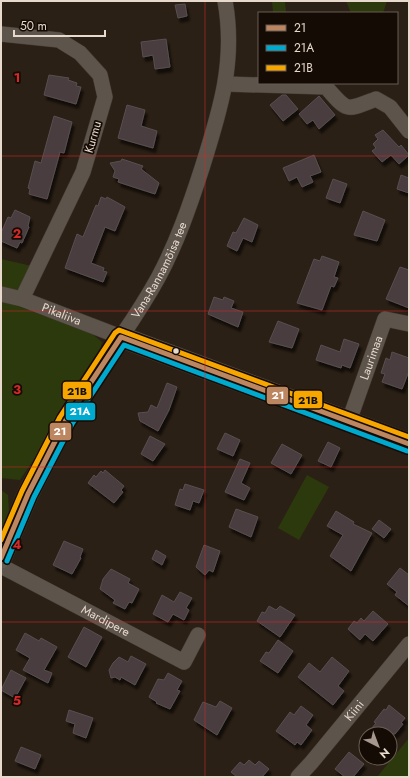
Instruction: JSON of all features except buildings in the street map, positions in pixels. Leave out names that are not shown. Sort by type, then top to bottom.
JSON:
[{"type":"street","name":"Vana-Rannamõisa tee","points":[[1,558],[28,494],[49,451],[66,420],[122,338],[158,278],[178,235],[218,117],[226,84],[229,52],[228,18],[225,1]]},
{"type":"street","name":"Kurmu","points":[[1,34],[59,40],[80,53],[100,75],[105,97],[83,172],[22,299]]},
{"type":"street","points":[[226,84],[326,87],[343,106],[351,108],[376,99],[390,107],[409,131]]},
{"type":"street","name":"Pikaliiva","points":[[1,294],[22,299],[122,338]]},
{"type":"street","name":"Laurimaa","points":[[349,421],[385,318],[409,324]]},
{"type":"street","points":[[122,338],[409,444]]},
{"type":"street","name":"Mardipere","points":[[1,566],[184,662],[198,636]]},
{"type":"street","name":"Kiini","points":[[298,777],[312,763],[409,644]]},
{"type":"green space","points":[[346,1],[387,1],[383,12],[351,12]]},
{"type":"green space","points":[[272,2],[285,2],[286,12],[273,12]]},
{"type":"green space","points":[[1,259],[32,266],[16,293],[1,289]]},
{"type":"green space","points":[[1,300],[91,333],[102,342],[97,363],[20,480],[1,478]]},
{"type":"green space","points":[[307,475],[329,487],[299,540],[278,528]]},
{"type":"green space","points":[[1,490],[8,495],[9,513],[1,533]]},
{"type":"green space","points":[[409,738],[409,777],[377,777],[386,766],[398,766],[398,751]]},
{"type":"transit line","name":"21B","points":[[1,540],[22,491],[60,417],[115,333],[119,330],[409,437]]},
{"type":"transit line","name":"21","points":[[1,558],[28,494],[66,420],[121,337],[409,444]]},
{"type":"transit line","name":"21A","points":[[7,561],[34,497],[72,424],[124,345],[407,451]]}]
